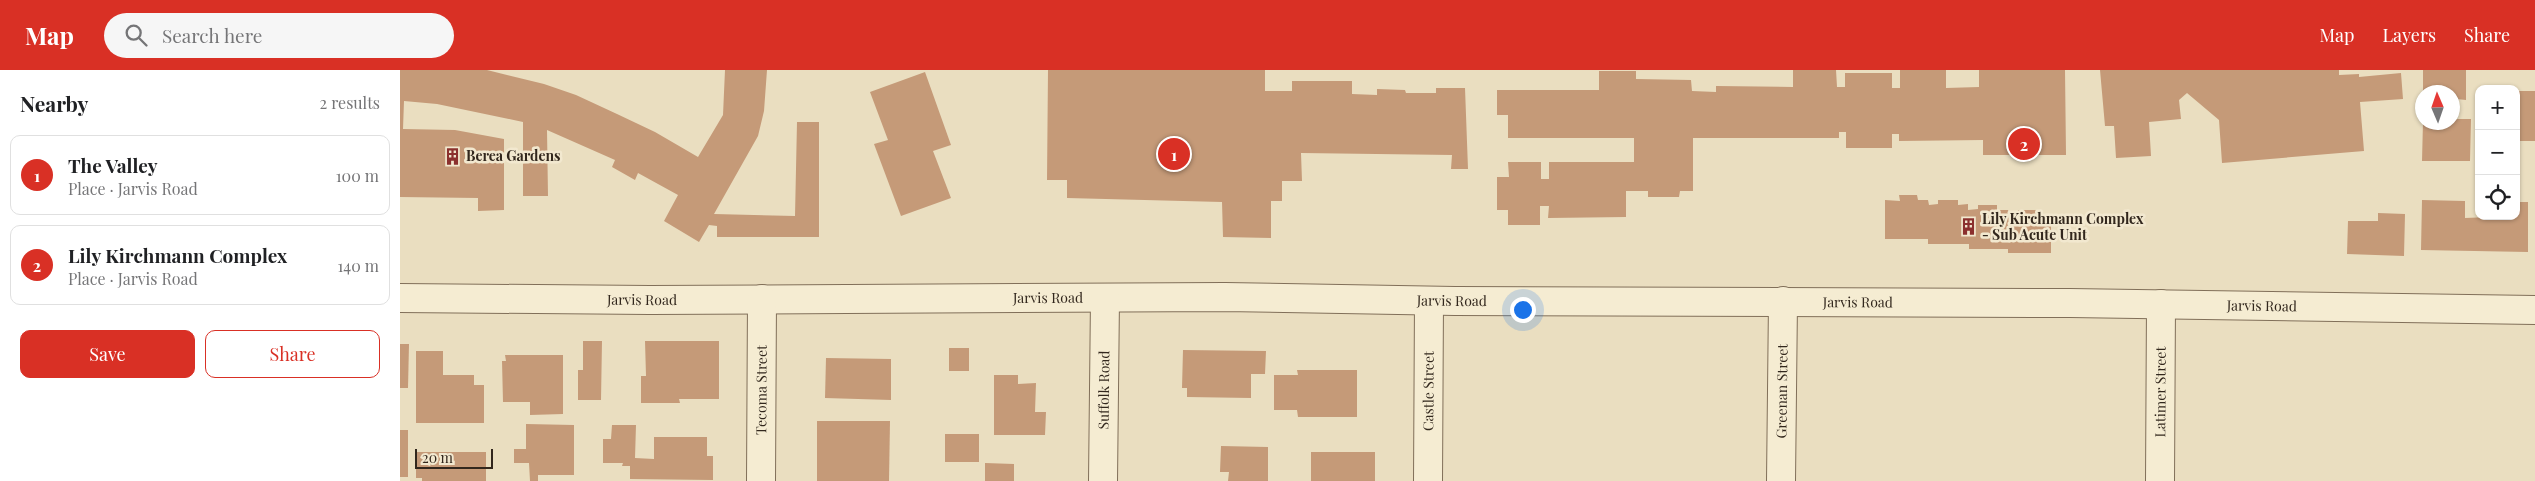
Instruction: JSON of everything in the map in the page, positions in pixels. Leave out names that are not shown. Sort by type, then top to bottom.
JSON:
[{"type":"street","name":"Jarvis Road","points":[[400,298],[1225,297],[1429,301],[2161,304],[2535,310]]},
{"type":"street","name":"Suffolk Road","points":[[1103,481],[1105,298]]},
{"type":"street","name":"Tecoma Street","points":[[761,481],[762,299]]},
{"type":"street","name":"Castle Street","points":[[1428,481],[1429,301]]},
{"type":"street","name":"Greenan Street","points":[[1781,481],[1783,301]]},
{"type":"street","name":"Latimer Street","points":[[2160,481],[2161,304]]},
{"type":"building","name":"Berea Gardens","points":[[400,70],[487,70],[544,84],[576,95],[655,132],[698,157],[723,115],[725,70],[767,70],[764,111],[758,136],[714,214],[795,216],[797,122],[819,122],[819,237],[717,237],[717,226],[709,225],[699,242],[664,221],[678,195],[638,173],[635,180],[612,167],[615,160],[547,130],[548,196],[523,196],[523,122],[437,104],[404,101],[403,129],[455,130],[504,139],[504,210],[478,211],[478,198],[400,197]]},
{"type":"building","points":[[1048,70],[1265,70],[1265,91],[1292,91],[1292,81],[1352,81],[1352,94],[1377,95],[1377,89],[1405,90],[1406,93],[1436,93],[1436,88],[1465,88],[1468,169],[1451,169],[1452,155],[1301,153],[1302,181],[1282,181],[1282,201],[1271,201],[1271,238],[1223,237],[1222,202],[1067,198],[1067,180],[1047,180]]},
{"type":"building","points":[[1793,70],[1836,70],[1837,87],[1845,87],[1845,73],[1892,73],[1892,88],[1900,88],[1900,70],[1946,70],[1946,88],[1979,87],[1979,70],[2065,70],[2066,155],[1983,155],[1983,140],[1899,141],[1899,134],[1892,134],[1892,148],[1846,148],[1846,132],[1839,132],[1839,138],[1693,138],[1693,191],[1680,191],[1679,197],[1648,197],[1648,191],[1626,191],[1626,217],[1548,218],[1549,206],[1540,206],[1540,225],[1508,225],[1508,210],[1497,210],[1497,177],[1509,177],[1508,162],[1541,162],[1541,179],[1549,179],[1549,162],[1634,162],[1634,138],[1508,138],[1508,115],[1497,115],[1497,90],[1599,90],[1599,71],[1636,71],[1636,79],[1691,80],[1692,91],[1716,92],[1716,86],[1793,87]]},
{"type":"building","points":[[2100,70],[2339,70],[2339,75],[2359,74],[2359,77],[2401,73],[2403,99],[2360,102],[2364,151],[2222,163],[2219,120],[2187,93],[2179,100],[2181,119],[2149,122],[2151,156],[2116,158],[2114,126],[2105,126]]},
{"type":"building","points":[[2423,70],[2466,70],[2466,100],[2460,99],[2460,85],[2423,85]]},
{"type":"building","points":[[925,72],[951,145],[933,151],[951,198],[901,216],[874,144],[888,140],[870,92]]},
{"type":"building","points":[[2520,91],[2535,91],[2535,141],[2520,141]]},
{"type":"building","points":[[2460,119],[2471,119],[2470,161],[2422,161],[2423,130],[2460,130]]},
{"type":"building","name":"Lily Kirchmann Complex - Sub Acute Unit","points":[[1899,195],[1917,195],[1918,200],[1928,200],[1929,205],[1938,204],[1938,200],[1958,200],[1958,205],[1968,204],[1968,210],[1978,209],[1978,205],[1997,205],[1997,210],[2008,210],[2009,214],[2018,214],[2018,210],[2038,210],[2037,215],[2051,214],[2051,253],[2008,253],[2008,249],[1969,249],[1969,244],[1928,244],[1928,239],[1885,239],[1885,200],[1900,201]]},
{"type":"building","points":[[2422,200],[2465,201],[2465,218],[2475,218],[2475,220],[2520,220],[2520,202],[2528,202],[2528,252],[2421,250]]},
{"type":"building","points":[[2378,213],[2405,214],[2404,256],[2347,254],[2348,221],[2378,221]]},
{"type":"building","points":[[583,341],[602,341],[601,400],[578,400],[578,370],[583,370]]},
{"type":"building","points":[[645,341],[719,341],[719,399],[679,399],[680,403],[641,403],[641,376],[646,376]]},
{"type":"building","points":[[400,344],[409,344],[408,388],[400,388]]},
{"type":"building","points":[[949,348],[969,348],[969,371],[949,371]]},
{"type":"building","points":[[1183,350],[1266,351],[1265,374],[1251,374],[1251,398],[1187,397],[1187,388],[1182,388]]},
{"type":"building","points":[[416,351],[443,351],[443,375],[474,375],[474,385],[484,385],[484,423],[416,423]]},
{"type":"building","points":[[505,355],[563,355],[563,414],[530,415],[530,402],[503,402],[502,361],[506,361]]},
{"type":"building","points":[[826,358],[891,359],[891,400],[825,398]]},
{"type":"building","points":[[1297,370],[1357,370],[1357,417],[1298,417],[1297,410],[1274,410],[1274,375],[1298,375]]},
{"type":"building","points":[[994,375],[1018,375],[1018,384],[1036,383],[1035,412],[1046,412],[1045,435],[994,435]]},
{"type":"building","points":[[817,421],[890,421],[889,481],[817,481]]},
{"type":"building","points":[[526,424],[574,425],[574,475],[538,475],[538,481],[530,481],[529,463],[514,463],[514,449],[526,449]]},
{"type":"building","points":[[612,425],[636,425],[635,458],[654,459],[654,437],[707,437],[707,456],[713,456],[713,480],[630,479],[630,466],[622,466],[623,463],[603,463],[603,439],[611,439]]},
{"type":"building","points":[[400,430],[408,430],[408,477],[400,477]]},
{"type":"building","points":[[945,434],[979,434],[979,462],[945,462]]},
{"type":"building","points":[[1221,446],[1268,447],[1268,481],[1228,481],[1229,472],[1220,472]]},
{"type":"building","points":[[416,452],[486,452],[486,481],[422,481],[422,478],[416,478]]},
{"type":"building","points":[[1311,452],[1375,452],[1375,481],[1311,481]]},
{"type":"building","points":[[985,463],[1014,464],[1014,481],[985,481]]},
{"type":"place","name":"Lily Kirchmann Complex","points":[[2024,144]]},
{"type":"place","name":"The Valley","points":[[1174,154]]},
{"type":"place","name":"Berea Gardens","points":[[452,156]]},
{"type":"place","name":"Lily Kirchmann Complex - Sub Acute Unit","points":[[1968,227]]}]
